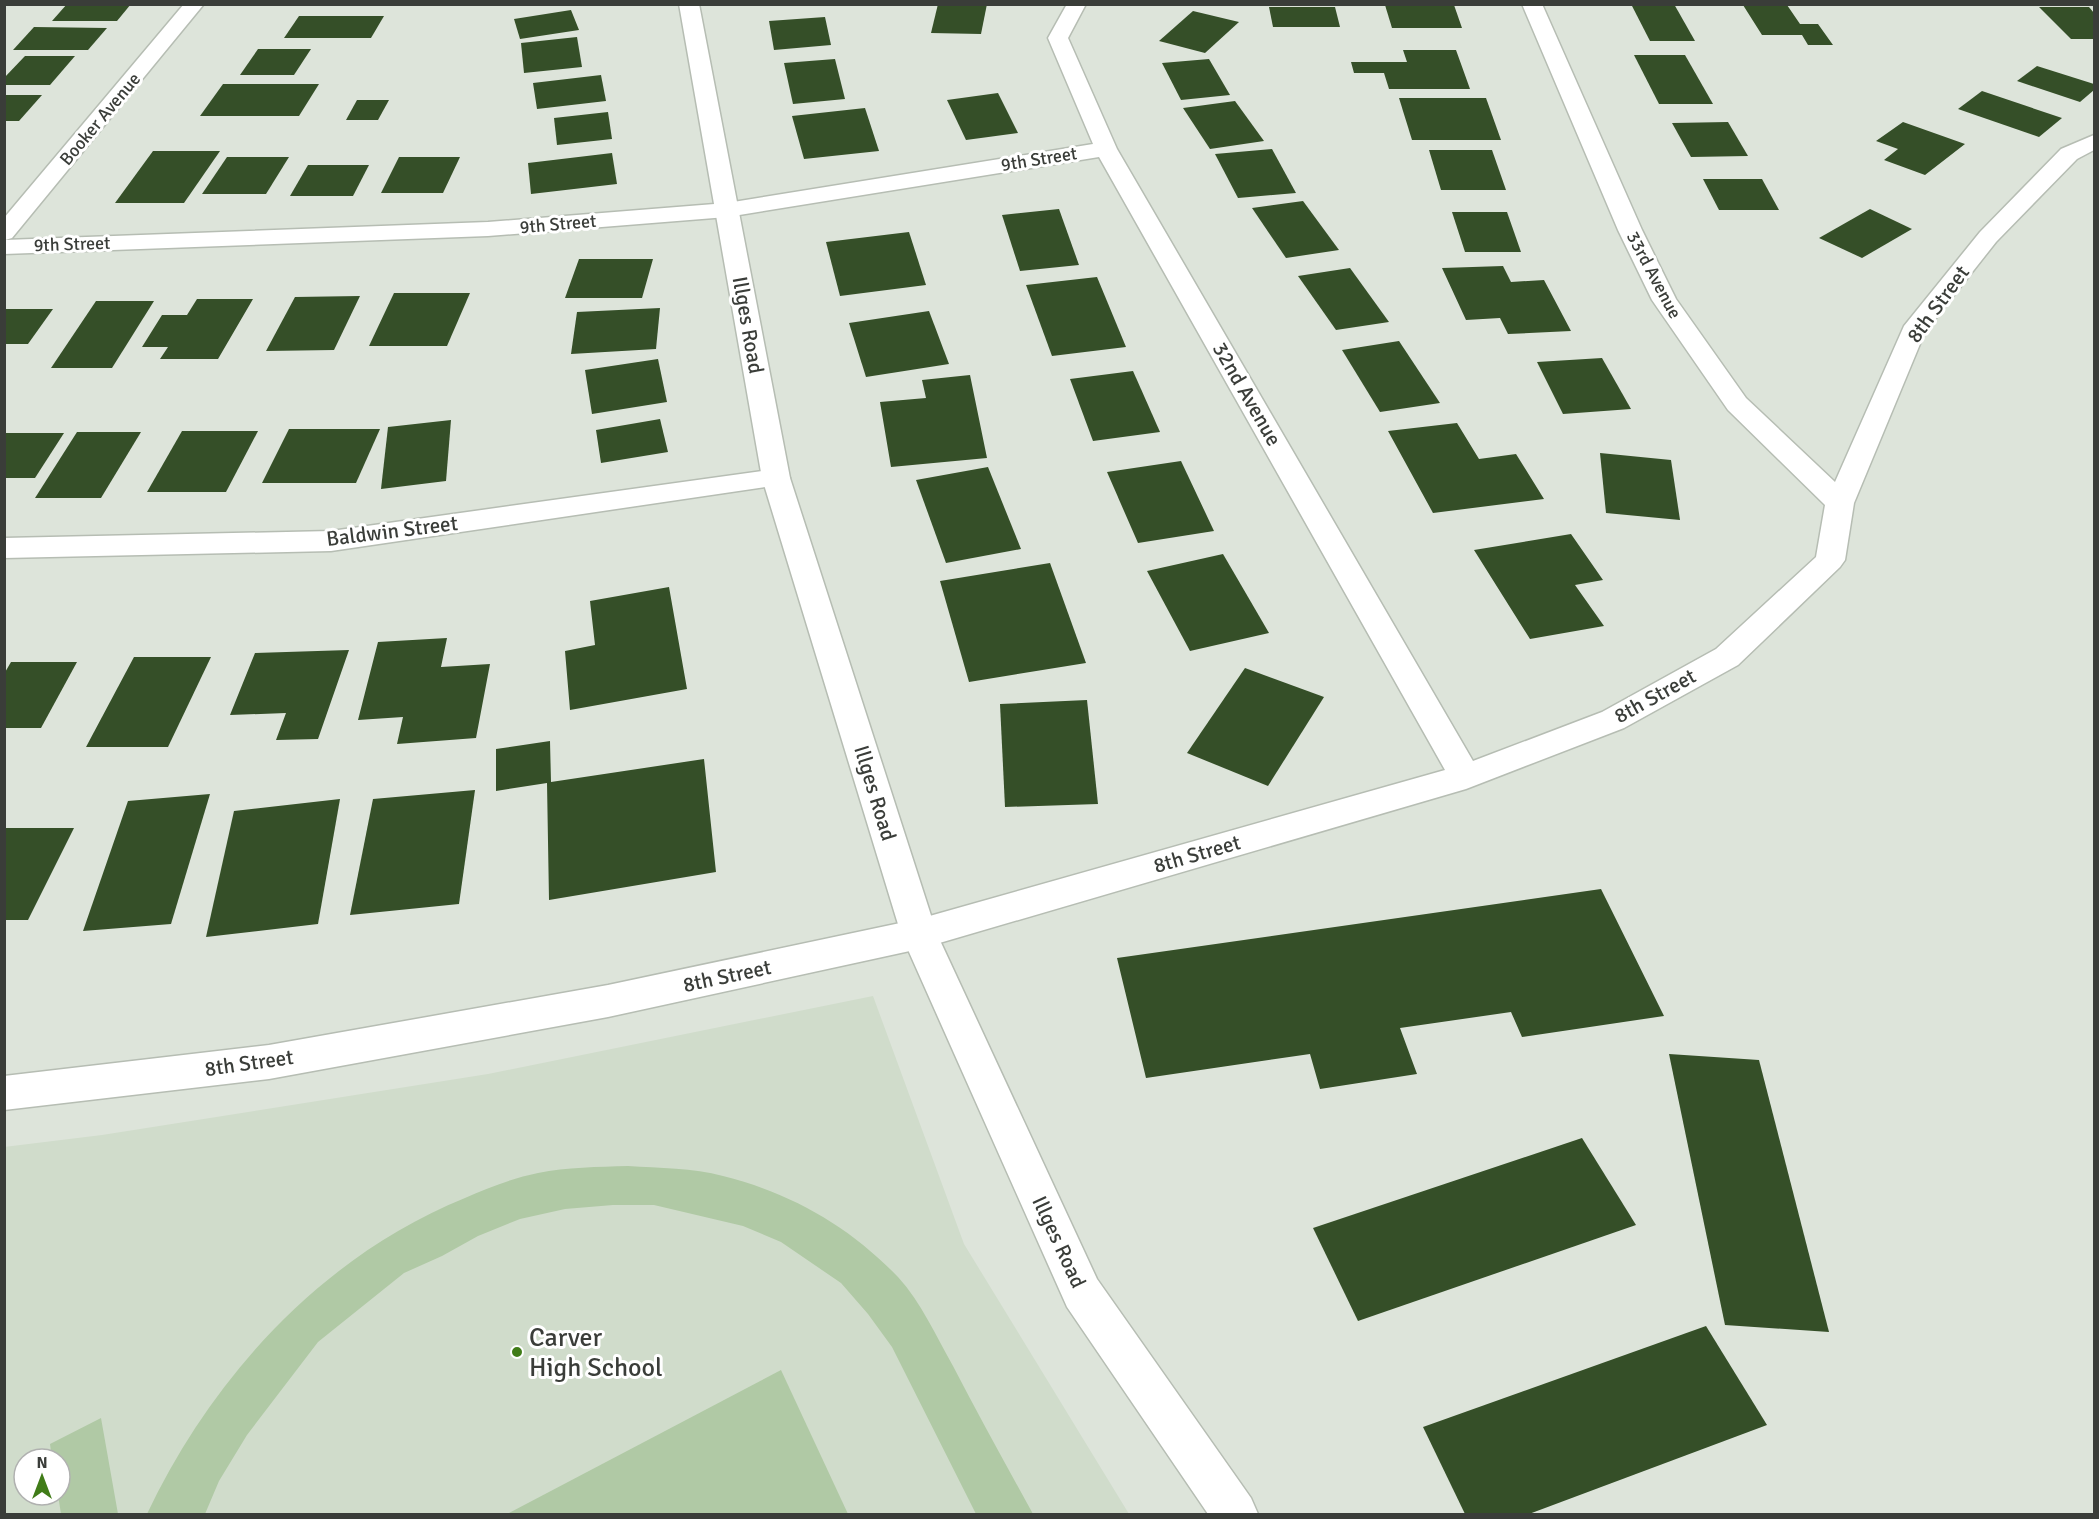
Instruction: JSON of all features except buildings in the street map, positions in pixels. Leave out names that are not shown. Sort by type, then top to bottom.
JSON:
[{"type":"street","name":"Booker Avenue","points":[[4,233],[195,4]]},
{"type":"street","name":"Illges Road","points":[[689,4],[776,478],[919,934],[1082,1293],[1235,1515]]},
{"type":"street","name":"32nd Avenue","points":[[1077,4],[1058,38],[1106,148],[1467,777]]},
{"type":"street","name":"33rd Avenue","points":[[1532,4],[1630,230],[1664,300],[1737,404],[1840,503]]},
{"type":"street","name":"8th Street","points":[[4,1093],[269,1062],[608,1001],[919,934],[1467,777],[1613,720],[1727,657],[1830,560],[1840,503],[1913,331],[1988,237],[2069,154],[2094,142]]},
{"type":"street","name":"9th Street","points":[[4,247],[488,229],[727,210],[1106,148]]},
{"type":"street","name":"Baldwin Street","points":[[4,548],[331,541],[776,478]]},
{"type":"shaded area","name":"Carver High School","points":[[873,996],[964,1244],[1129,1514],[5,1514],[4,1147],[102,1135],[488,1074]]},
{"type":"green space","points":[[628,1166],[700,1171],[748,1183],[818,1214],[860,1242],[898,1277],[921,1308],[1033,1514],[976,1514],[892,1347],[841,1283],[781,1242],[743,1226],[654,1205],[613,1205],[565,1209],[520,1219],[478,1236],[404,1273],[318,1342],[247,1435],[219,1481],[205,1514],[147,1514],[173,1463],[204,1415],[238,1369],[277,1326],[319,1287],[364,1253],[413,1223],[510,1180],[560,1170]]},
{"type":"green space","points":[[781,1370],[848,1514],[507,1514]]},
{"type":"green space","points":[[101,1418],[118,1514],[61,1514],[60,1507],[72,1507],[72,1447],[50,1447],[50,1444]]},
{"type":"place","name":"Carver High School","points":[[517,1352]]}]
